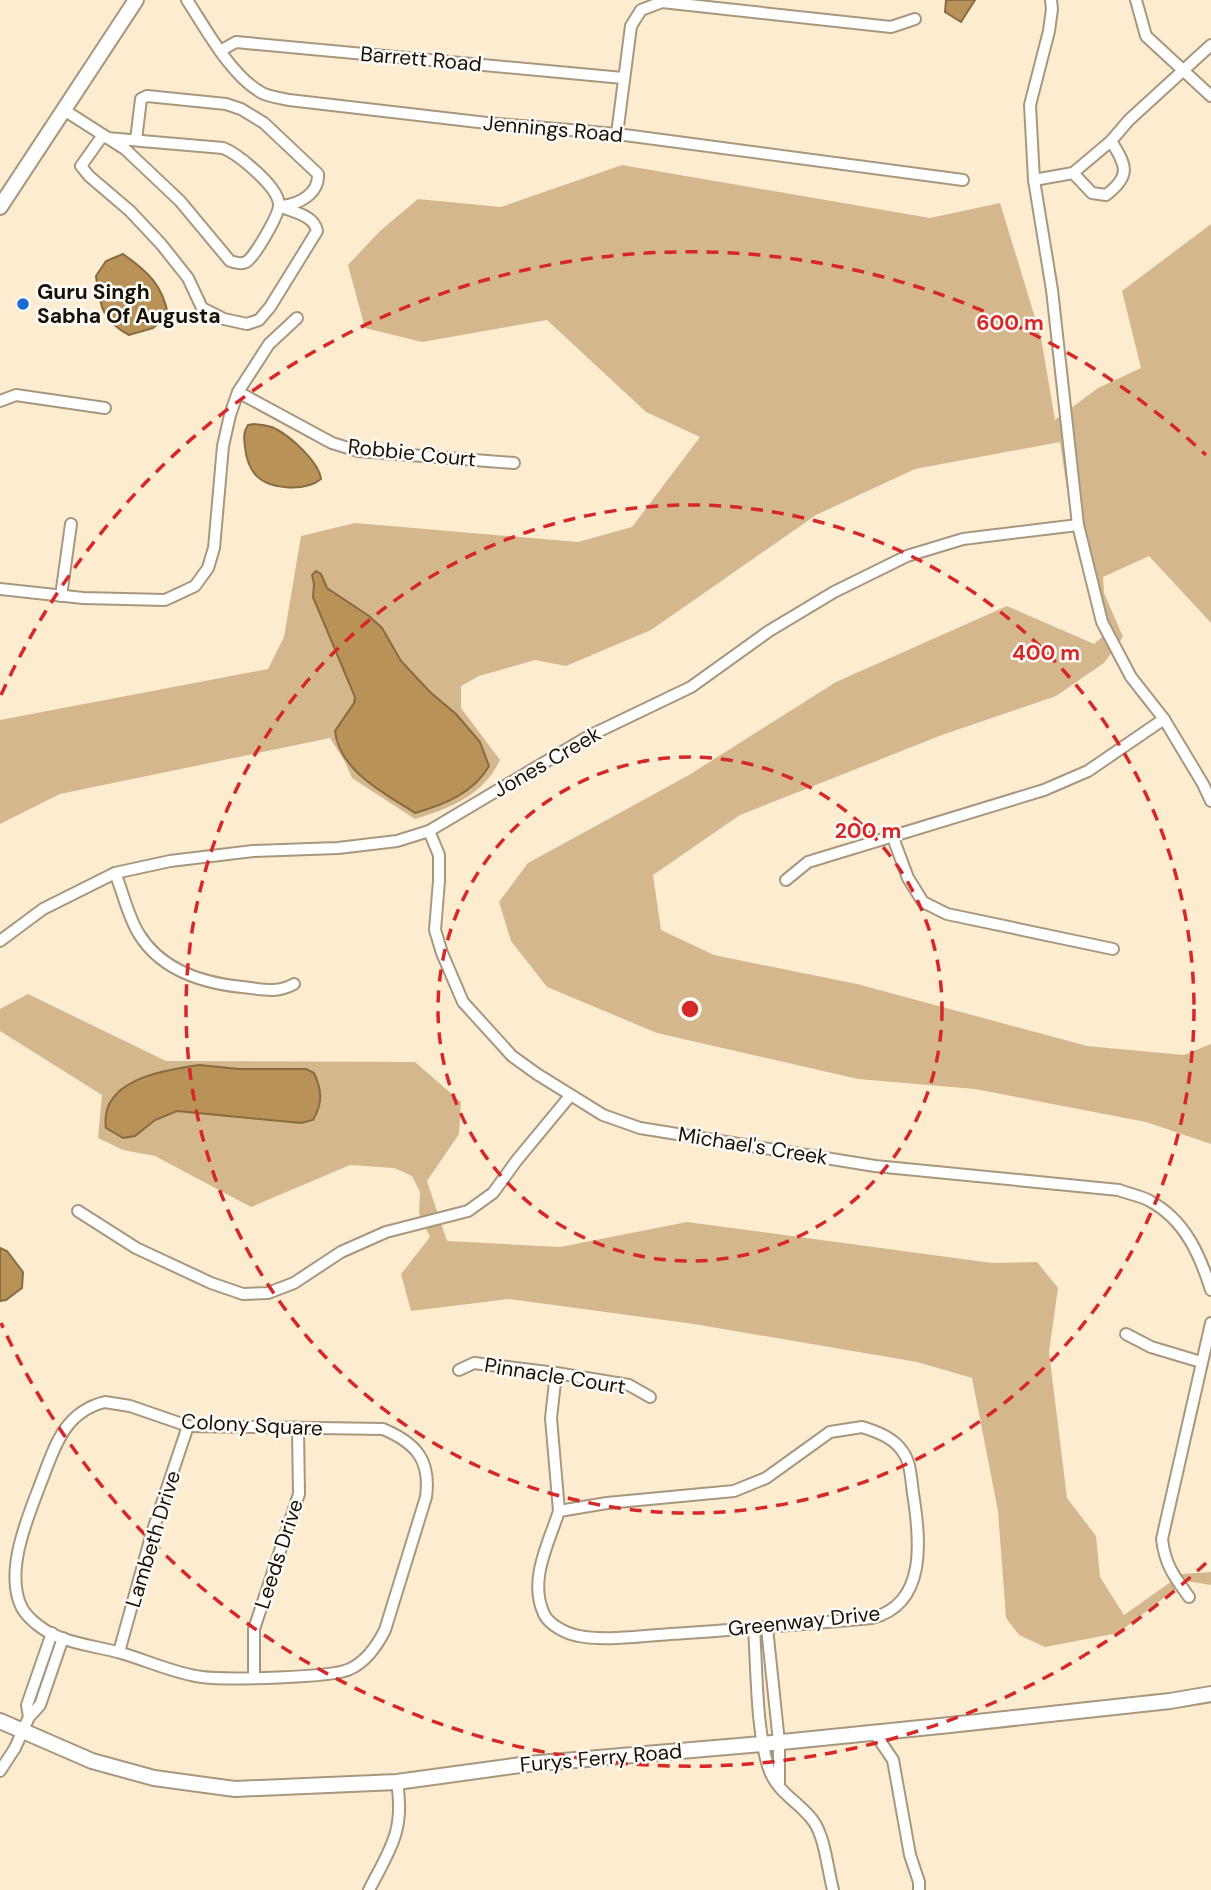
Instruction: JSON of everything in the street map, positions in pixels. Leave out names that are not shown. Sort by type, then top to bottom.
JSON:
[{"type":"main road","points":[[0,207],[136,0]]},
{"type":"main road","name":"Furys Ferry Road","points":[[0,1721],[92,1760],[154,1778],[234,1789],[397,1782],[528,1764],[762,1744],[1066,1713],[1211,1694]]},
{"type":"street","name":"Jennings Road","points":[[187,0],[220,51],[244,79],[263,93],[289,100],[487,123],[617,134],[964,180]]},
{"type":"street","points":[[1051,0],[1049,31],[1030,105],[1034,180],[1052,290],[1078,526],[1102,622],[1131,677],[1164,719],[1211,801]]},
{"type":"street","points":[[1136,0],[1146,36],[1211,96]]},
{"type":"street","points":[[617,134],[631,26],[641,10],[662,2],[891,27],[915,19]]},
{"type":"street","name":"Barrett Road","points":[[220,51],[236,42],[623,78]]},
{"type":"street","points":[[1034,180],[1073,173],[1111,141],[1184,71],[1208,53]]},
{"type":"street","points":[[136,140],[141,99],[147,96],[215,103],[241,109],[264,123],[318,174],[317,186],[312,193],[302,201],[279,206]]},
{"type":"street","points":[[64,110],[125,149],[180,201],[230,261],[241,264],[249,261],[275,219],[279,206],[276,192],[235,153],[223,148],[105,136]]},
{"type":"street","points":[[105,136],[81,166],[161,244],[188,278],[202,308],[215,317],[247,324],[259,320],[270,307],[317,231],[314,222],[309,218],[279,206]]},
{"type":"street","points":[[1073,173],[1092,193],[1106,195],[1120,184],[1124,170],[1121,157],[1111,141]]},
{"type":"street","points":[[0,589],[61,596],[165,600],[195,586],[208,568],[214,548],[223,446],[238,392],[269,344],[297,318]]},
{"type":"street","name":"Robbie Court","points":[[238,392],[332,443],[358,451],[514,463]]},
{"type":"street","points":[[0,401],[16,396],[105,408]]},
{"type":"street","points":[[61,596],[71,524]]},
{"type":"street","name":"Jones Creek","points":[[0,941],[43,909],[115,873],[170,861],[239,852],[338,848],[397,841],[429,831],[589,736],[691,687],[769,631],[834,592],[907,556],[963,539],[1078,526]]},
{"type":"street","points":[[786,880],[808,862],[1044,790],[1088,771],[1164,719]]},
{"type":"street","name":"Michael's Creek","points":[[429,831],[439,855],[435,930],[463,1002],[512,1056],[570,1096],[603,1115],[640,1128],[875,1166],[1119,1190],[1150,1202],[1171,1217],[1188,1236],[1202,1260],[1211,1290]]},
{"type":"street","points":[[892,835],[908,878],[923,902],[947,914],[1113,949]]},
{"type":"street","points":[[115,873],[138,934],[156,955],[174,969],[227,986],[281,991],[294,984]]},
{"type":"street","points":[[78,1211],[136,1248],[211,1283],[243,1294],[268,1293],[294,1283],[341,1252],[386,1232],[468,1211],[493,1193],[570,1096]]},
{"type":"street","points":[[1189,1597],[1170,1571],[1164,1557],[1162,1539],[1211,1323]]},
{"type":"street","points":[[1126,1335],[1152,1348],[1200,1362]]},
{"type":"street","name":"Pinnacle Court","points":[[459,1370],[474,1363],[556,1373],[629,1385],[650,1397]]},
{"type":"street","name":"Greenway Drive","points":[[556,1373],[551,1418],[559,1511],[538,1573],[538,1597],[545,1616],[559,1629],[578,1636],[632,1636],[754,1629],[872,1618],[886,1615],[906,1595],[917,1567],[918,1524],[909,1466],[904,1453],[893,1441],[862,1427],[830,1432],[766,1478],[734,1491],[607,1503],[559,1511]]},
{"type":"street","name":"Colony Square","points":[[106,1402],[130,1406],[188,1426],[383,1429],[412,1446],[423,1461],[428,1479],[426,1497],[385,1630],[377,1647],[350,1670],[254,1678],[201,1677],[57,1636],[30,1619],[22,1608],[17,1595],[14,1569],[57,1439],[80,1413],[91,1406],[106,1402]]},
{"type":"street","name":"Lambeth Drive","points":[[119,1653],[152,1533],[188,1426]]},
{"type":"street","name":"Leeds Drive","points":[[254,1678],[254,1629],[299,1494],[298,1429]]},
{"type":"street","points":[[767,1628],[779,1742],[779,1786]]},
{"type":"street","points":[[754,1629],[762,1744],[769,1772],[786,1796],[809,1814],[816,1825],[831,1890]]},
{"type":"street","points":[[0,1772],[29,1717],[40,1705],[57,1636]]},
{"type":"street","points":[[874,1732],[893,1760],[919,1890]]},
{"type":"street","points":[[369,1890],[395,1842],[401,1805],[397,1782]]},
{"type":"shaded area","points":[[946,0],[975,0],[961,22],[945,12]]},
{"type":"shaded area","points":[[622,165],[930,218],[1000,203],[1041,337],[1055,420],[1098,388],[1141,368],[1122,291],[1211,224],[1211,623],[1149,556],[1103,577],[1104,593],[1123,637],[1104,663],[1056,696],[942,735],[740,815],[653,875],[661,930],[714,955],[857,984],[1087,1046],[1184,1055],[1211,1044],[1211,1144],[1146,1122],[975,1089],[858,1079],[657,1033],[547,987],[511,941],[499,902],[528,863],[689,775],[836,682],[1007,606],[1094,644],[1102,637],[1069,503],[1060,442],[915,469],[816,515],[651,630],[566,666],[535,660],[479,676],[461,686],[461,708],[500,760],[475,792],[428,815],[415,819],[352,778],[330,738],[60,794],[0,824],[0,720],[268,669],[284,637],[301,536],[355,523],[578,542],[632,527],[700,437],[646,412],[547,320],[422,342],[365,328],[348,265],[380,231],[418,199],[501,207]]},
{"type":"shaded area","points":[[123,254],[153,280],[166,304],[168,315],[153,328],[129,335],[107,317],[96,276],[106,261]]},
{"type":"shaded area","points":[[248,425],[273,428],[289,438],[310,458],[321,479],[306,486],[286,487],[260,479],[249,464],[244,436]]},
{"type":"shaded area","points":[[316,571],[321,574],[327,588],[382,628],[401,661],[430,692],[456,714],[480,742],[489,766],[475,784],[457,797],[415,813],[366,780],[345,758],[335,731],[354,703],[355,697],[313,597],[312,575]]},
{"type":"shaded area","points":[[28,994],[166,1061],[415,1062],[461,1102],[459,1134],[427,1181],[447,1241],[560,1247],[687,1222],[992,1263],[1037,1262],[1058,1288],[1049,1352],[1067,1498],[1096,1536],[1100,1577],[1124,1615],[1182,1574],[1211,1572],[1211,1585],[1186,1581],[1118,1633],[1045,1647],[1019,1635],[1006,1618],[998,1511],[972,1378],[917,1362],[694,1324],[509,1299],[411,1311],[401,1274],[430,1237],[419,1213],[420,1192],[412,1176],[394,1168],[350,1165],[251,1207],[155,1156],[123,1150],[98,1138],[102,1095],[0,1031],[0,1009]]},
{"type":"shaded area","points":[[199,1065],[239,1069],[306,1069],[314,1073],[319,1085],[320,1102],[316,1114],[313,1120],[301,1123],[177,1111],[155,1120],[135,1136],[123,1138],[106,1128],[107,1112],[113,1099],[123,1088],[152,1074]]},
{"type":"shaded area","points":[[0,1248],[7,1251],[23,1272],[22,1288],[6,1300],[0,1301]]},
{"type":"place","name":"Guru Singh Sabha Of Augusta","points":[[23,304]]}]
